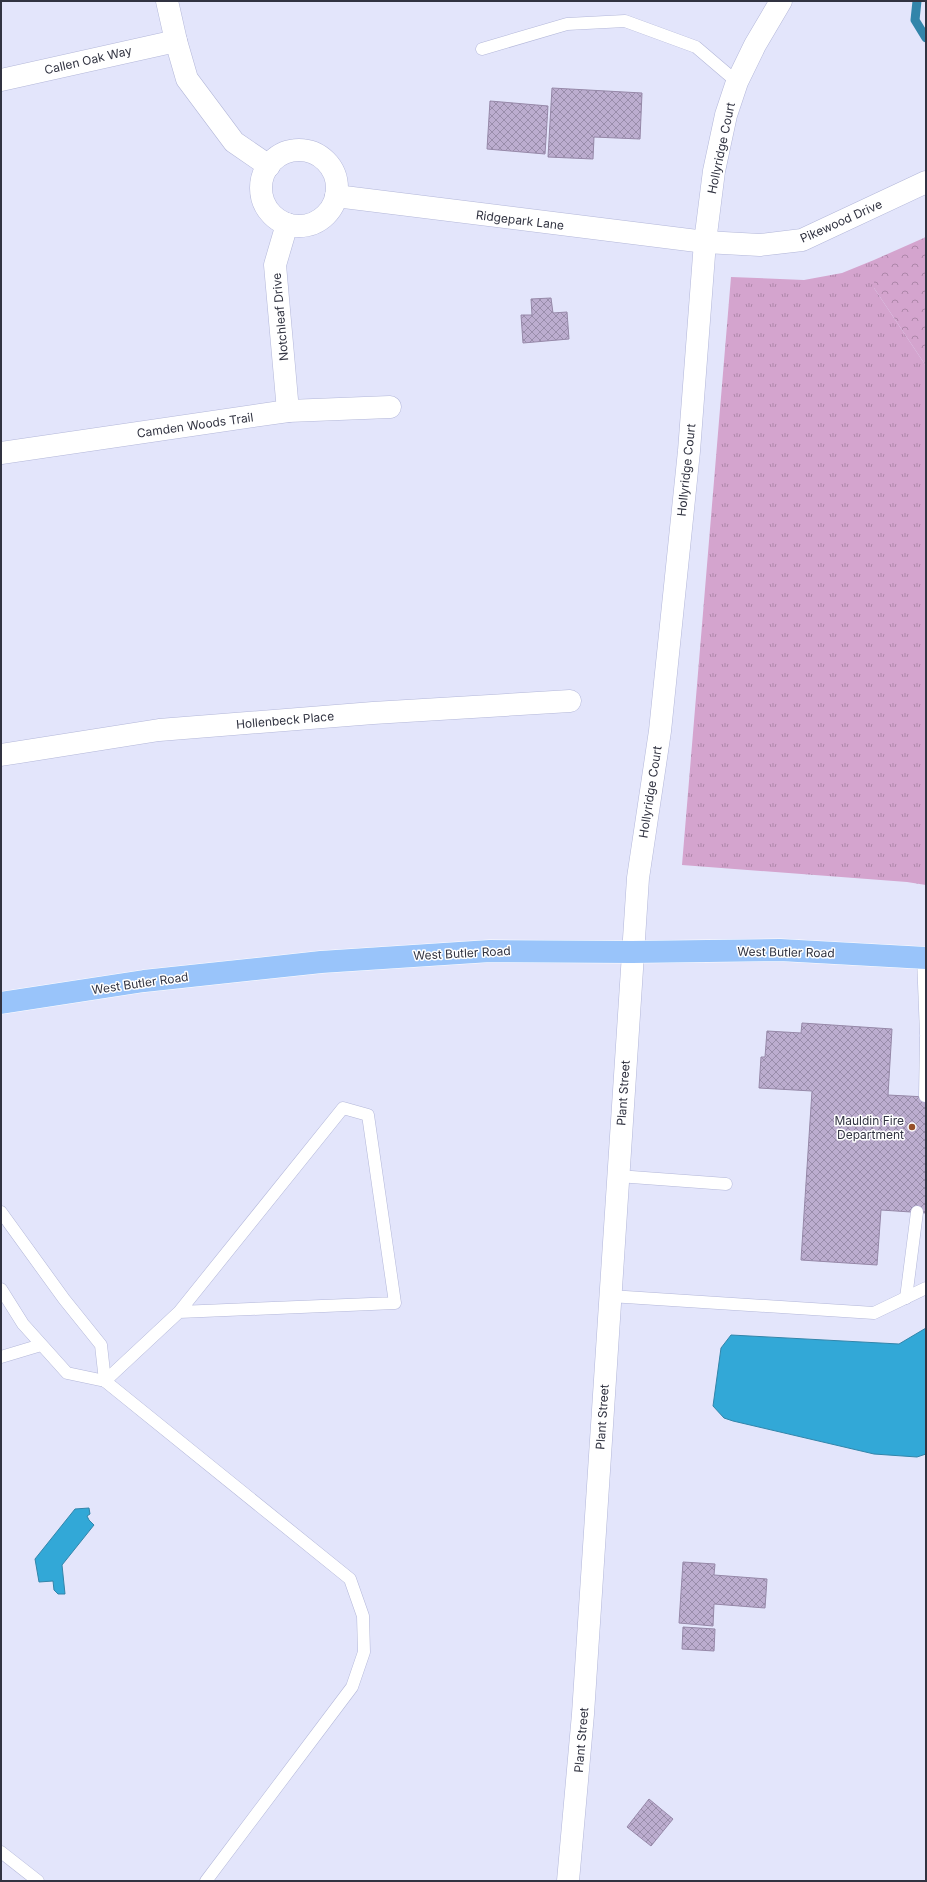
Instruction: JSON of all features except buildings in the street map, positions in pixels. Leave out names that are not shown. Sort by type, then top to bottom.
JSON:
[{"type":"main road","name":"West Butler Road","points":[[1,1003],[144,981],[320,962],[490,951],[632,952],[780,950],[924,958]]},
{"type":"street","points":[[167,1],[176,41],[187,79],[234,142],[269,166]]},
{"type":"street","name":"Hollyridge Court","points":[[632,952],[638,878],[660,731],[686,482],[705,242],[714,171],[726,115],[737,82],[755,45],[781,1]]},
{"type":"street","name":"Callen Oak Way","points":[[1,80],[176,41]]},
{"type":"street","points":[[297,150],[310,152],[322,158],[330,166],[335,177],[337,188],[336,196],[330,211],[321,219],[311,224],[299,226],[287,224],[276,218],[267,208],[262,196],[262,183],[269,166],[274,160],[284,153],[297,150]]},
{"type":"street","name":"Pikewood Drive","points":[[705,242],[760,245],[802,240],[926,182]]},
{"type":"street","name":"Ridgepark Lane","points":[[336,196],[705,242]]},
{"type":"street","name":"Notchleaf Drive","points":[[287,224],[276,265],[288,411]]},
{"type":"street","name":"Camden Woods Trail","points":[[1,453],[288,411],[390,407]]},
{"type":"street","name":"Hollenbeck Place","points":[[1,755],[160,730],[373,713],[570,701]]},
{"type":"street","name":"Plant Street","points":[[568,1881],[583,1714],[632,952]]},
{"type":"lane","points":[[482,49],[567,24],[625,21],[696,47],[737,82]]},
{"type":"lane","points":[[924,958],[926,1034]]},
{"type":"lane","points":[[925,1096],[926,1037]]},
{"type":"lane","points":[[105,1380],[179,1312],[343,1108],[368,1114],[395,1303],[179,1312]]},
{"type":"lane","points":[[618,1176],[726,1184]]},
{"type":"lane","points":[[1,1212],[64,1299],[101,1345],[105,1380]]},
{"type":"lane","points":[[906,1298],[917,1212]]},
{"type":"lane","points":[[610,1296],[874,1313],[926,1288]]},
{"type":"lane","points":[[1,1289],[23,1324],[67,1373],[105,1380],[350,1579],[363,1616],[364,1652],[352,1687],[206,1881]]},
{"type":"lane","points":[[1,1357],[42,1345]]},
{"type":"lane","points":[[1,1852],[38,1881]]},
{"type":"green space","points":[[926,237],[926,366],[874,288],[874,260]]},
{"type":"green space","points":[[874,260],[874,288],[926,366],[926,885],[907,882],[682,865],[731,277],[804,280],[842,273]]},
{"type":"water","points":[[926,1328],[926,1454],[917,1457],[874,1454],[733,1421],[724,1418],[713,1406],[721,1348],[731,1335],[899,1344]]},
{"type":"water","points":[[89,1508],[90,1514],[87,1516],[94,1525],[62,1565],[65,1594],[58,1594],[54,1590],[53,1581],[39,1582],[35,1559],[75,1509]]},
{"type":"waterway","points":[[917,1],[915,20],[926,38]]},
{"type":"place","name":"Mauldin Fire Department","points":[[912,1127]]}]
